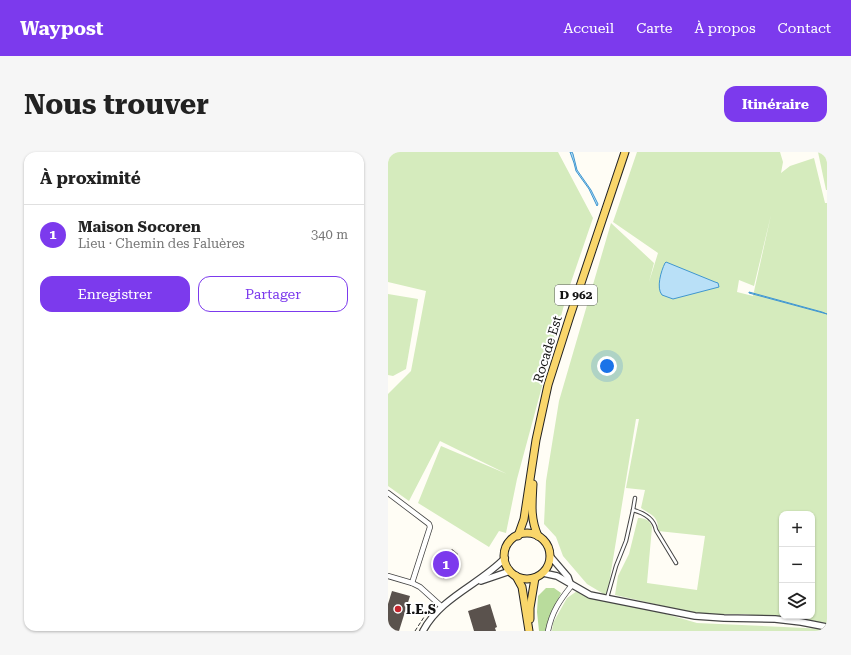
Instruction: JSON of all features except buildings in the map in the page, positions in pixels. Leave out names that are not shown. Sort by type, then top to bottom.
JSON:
[{"type":"main road","name":"Rocade Est","points":[[518,536],[524,519],[536,440],[548,385],[567,323],[625,152]]},
{"type":"main road","name":"Rocade Est","points":[[536,440],[532,506],[533,524],[538,536]]},
{"type":"main road","points":[[513,574],[528,579],[535,578],[543,573],[547,568],[550,556],[547,544],[538,536],[531,534],[518,536],[512,539],[505,551],[506,565],[522,587],[529,631]]},
{"type":"main road","points":[[529,631],[530,608],[535,578]]},
{"type":"street","points":[[388,493],[429,524],[430,528],[412,583]]},
{"type":"street","points":[[550,556],[568,577],[571,584]]},
{"type":"street","points":[[423,631],[439,605],[475,583],[498,566],[505,558]]},
{"type":"street","points":[[543,573],[557,576],[590,595],[696,616],[775,619],[827,627]]},
{"type":"street","points":[[475,583],[513,574]]},
{"type":"street","points":[[388,576],[412,583],[439,605]]},
{"type":"street","points":[[548,631],[558,605],[571,584]]},
{"type":"lane","points":[[606,598],[626,541],[635,498]]},
{"type":"lane","points":[[633,510],[643,512],[650,518],[676,563]]},
{"type":"path","points":[[415,631],[426,614],[439,605]]},
{"type":"green space","points":[[388,152],[558,152],[593,218],[567,294],[517,479],[506,533],[499,531],[489,547],[418,503],[441,446],[507,474],[440,441],[409,501],[388,486],[388,394],[411,371],[426,291],[388,282]]},
{"type":"green space","points":[[637,152],[780,152],[783,162],[781,173],[790,166],[814,158],[825,203],[827,203],[827,626],[779,619],[815,619],[815,511],[779,511],[779,619],[745,614],[706,614],[690,612],[615,595],[618,576],[629,554],[638,518],[647,520],[652,527],[647,583],[697,590],[705,536],[658,531],[657,522],[654,516],[641,508],[645,490],[626,488],[639,419],[636,419],[607,596],[587,584],[563,556],[556,537],[544,524],[546,481],[559,401],[611,223],[654,263],[649,282],[658,253],[613,222]],"holes":[[[771,215],[753,296],[737,292],[739,280],[754,286]]]},
{"type":"green space","points":[[818,152],[827,152],[827,190],[826,190]]},
{"type":"green space","points":[[388,294],[418,299],[406,369],[393,376],[388,375]]},
{"type":"green space","points":[[546,588],[554,588],[561,593],[547,624],[546,631],[539,631],[537,612],[538,596]]},
{"type":"green space","points":[[580,589],[697,623],[827,629],[827,631],[552,631],[553,623],[567,598]]},
{"type":"water","points":[[570,152],[573,154],[577,170],[591,190],[598,204],[597,206],[589,189],[576,171]]},
{"type":"water","points":[[666,262],[718,283],[719,287],[673,299],[662,295],[659,288],[660,279]]},
{"type":"water","points":[[749,293],[822,312],[827,314]]},
{"type":"place","name":"Maison Socoren","points":[[446,564]]},
{"type":"place","name":"I.E.S","points":[[398,609]]}]
